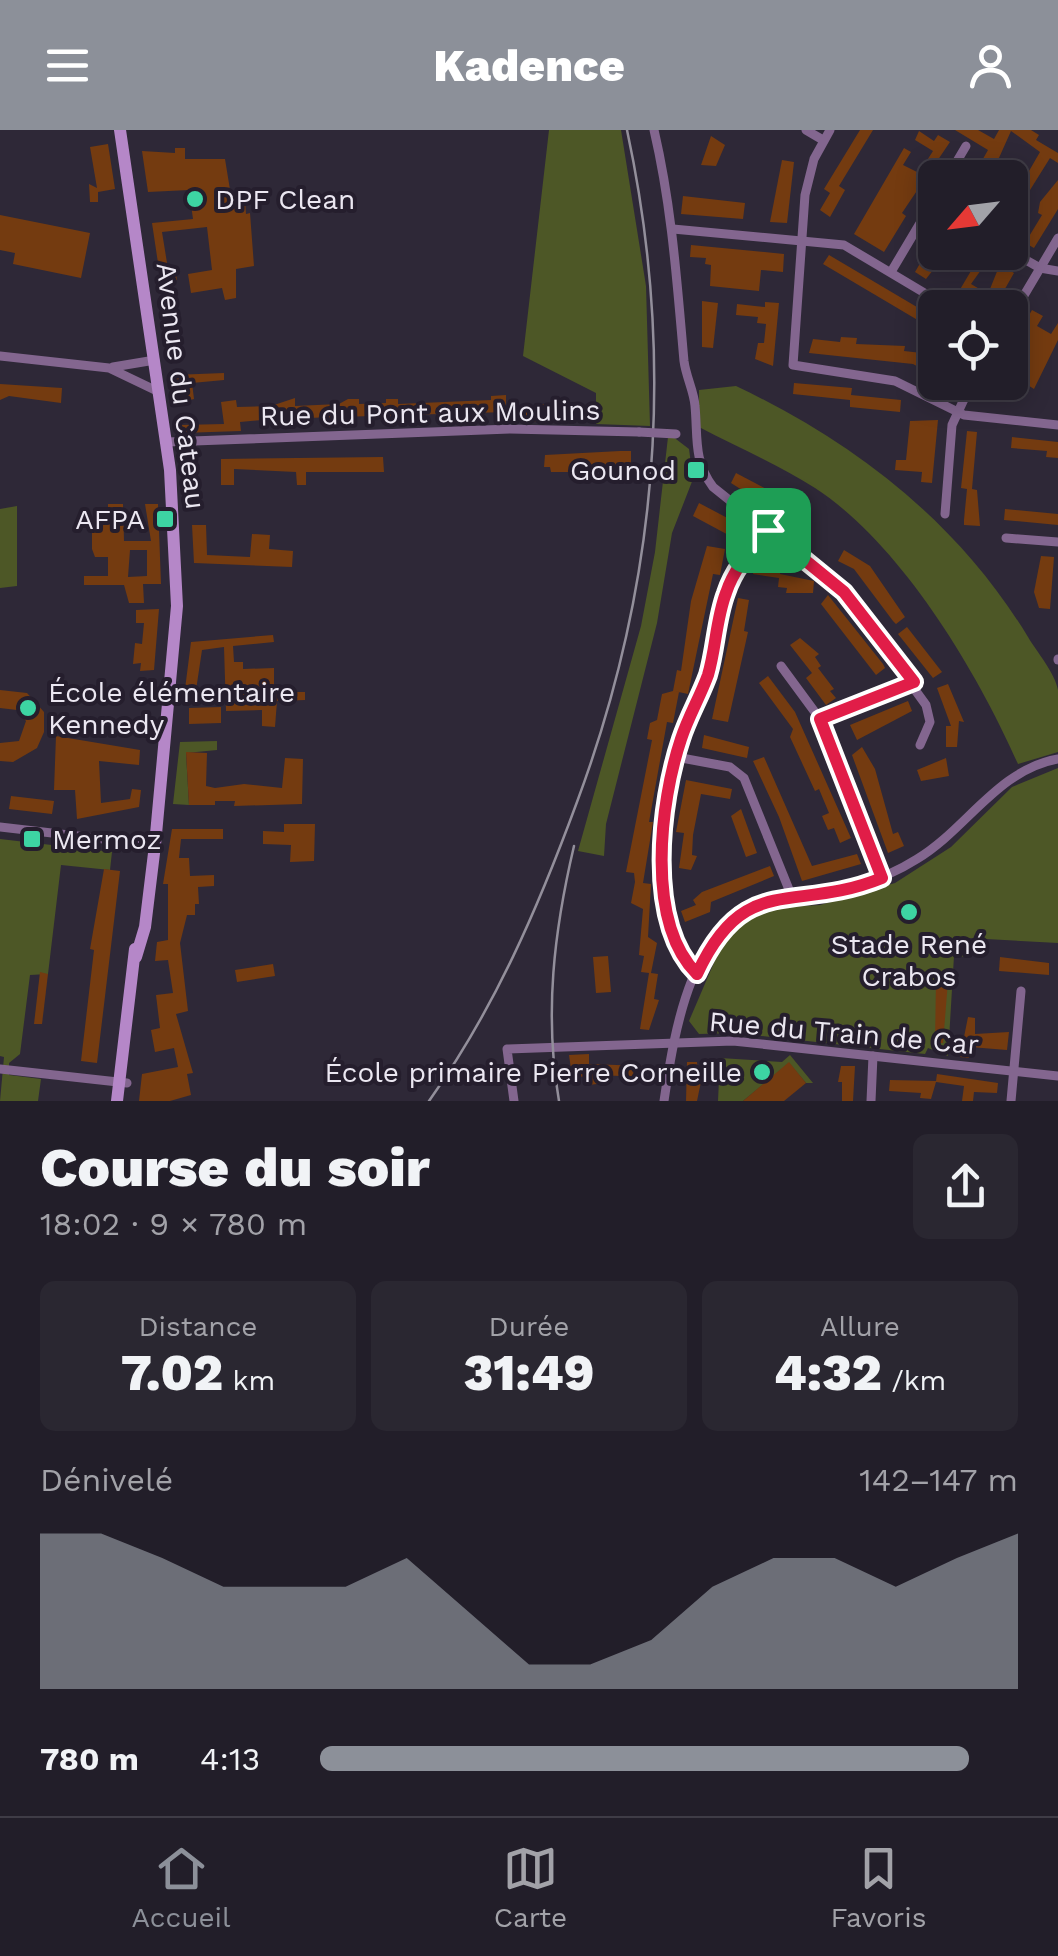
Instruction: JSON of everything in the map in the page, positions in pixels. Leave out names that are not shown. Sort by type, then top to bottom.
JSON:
[{"type":"main road","name":"Avenue du Cateau","points":[[120,130],[167,442],[176,551],[175,650],[166,684],[132,986],[123,1083],[125,1101]]},
{"type":"main road","name":"Avenue du Cateau","points":[[117,1101],[123,1083]]},
{"type":"street","points":[[654,130],[673,228],[685,368],[696,406],[694,434],[706,476],[844,592],[914,682],[930,717],[920,745]]},
{"type":"street","points":[[806,130],[823,140]]},
{"type":"street","points":[[830,130],[806,186],[793,365],[886,379],[955,412],[1058,424]]},
{"type":"street","points":[[958,160],[966,146]]},
{"type":"street","points":[[673,228],[844,245],[920,290]]},
{"type":"street","points":[[891,272],[918,228]]},
{"type":"street","points":[[1027,290],[1058,238]]},
{"type":"street","points":[[1028,261],[1040,268],[1058,270]]},
{"type":"street","points":[[0,356],[109,368],[156,364]]},
{"type":"street","points":[[126,374],[156,364]]},
{"type":"street","points":[[109,368],[160,392]]},
{"type":"street","points":[[945,514],[955,412],[962,400]]},
{"type":"street","name":"Rue du Pont aux Moulins","points":[[167,442],[510,429],[694,434]]},
{"type":"street","points":[[697,974],[679,951],[663,879],[662,831],[676,756],[710,668],[728,586],[768,530]]},
{"type":"street","points":[[1006,538],[1058,542]]},
{"type":"street","points":[[781,666],[820,719],[882,878]]},
{"type":"street","points":[[820,719],[914,682]]},
{"type":"street","points":[[676,756],[730,767],[744,778],[792,898]]},
{"type":"street","points":[[664,1101],[674,1042],[697,974],[730,920],[756,904],[834,893],[882,878],[940,844],[1007,782],[1056,760]]},
{"type":"street","points":[[0,827],[151,844]]},
{"type":"street","points":[[1011,1101],[1021,992]]},
{"type":"street","name":"Rue du Train de Car","points":[[514,1101],[507,1049],[748,1042],[1058,1076]]},
{"type":"street","points":[[871,1101],[873,1056]]},
{"type":"street","points":[[0,1069],[123,1083]]},
{"type":"green space","points":[[549,130],[621,130],[646,286],[650,426],[596,424],[596,393],[523,356]]},
{"type":"green space","points":[[736,386],[780,408],[863,460],[901,490],[970,557],[1053,677],[1058,690],[1058,752],[1018,764],[981,690],[933,612],[906,575],[847,512],[815,488],[699,427],[699,390]]},
{"type":"green space","points":[[668,437],[689,449],[693,479],[672,533],[657,623],[606,824],[604,856],[578,851],[641,626],[655,552]]},
{"type":"green space","points":[[17,506],[17,586],[0,588],[0,509]]},
{"type":"green space","points":[[217,741],[217,750],[186,753],[189,805],[173,804],[180,742]]},
{"type":"green space","name":"Stade René Crabos","points":[[1058,768],[1058,943],[968,938],[967,957],[954,956],[948,1056],[928,1048],[925,1054],[734,1033],[699,1034],[689,1021],[722,944],[742,922],[769,908],[820,905],[895,883],[951,847],[1012,787]]},
{"type":"green space","points":[[0,839],[112,852],[110,870],[61,865],[48,974],[30,975],[20,1054],[9,1063],[9,1075],[41,1079],[38,1101],[0,1101],[4,1057],[0,1056]]},
{"type":"green space","points":[[790,1055],[813,1083],[806,1083],[789,1063],[743,1101],[718,1101],[720,1058],[782,1062]]},
{"type":"building","points":[[860,130],[873,130],[839,186],[845,190],[830,217],[820,210],[830,193],[824,189]]},
{"type":"building","points":[[955,130],[978,130],[994,139],[999,130],[1031,130],[1039,135],[1036,140],[1058,153],[1058,163],[1050,158],[1028,193],[1028,173],[1040,152],[1011,131],[998,160],[982,160],[988,150]]},
{"type":"building","points":[[919,131],[934,141],[938,135],[950,142],[938,160],[927,160],[933,151],[915,140]]},
{"type":"building","points":[[711,136],[725,145],[716,166],[701,165]]},
{"type":"building","points":[[108,144],[115,189],[98,192],[98,202],[90,202],[89,184],[97,188],[90,147]]},
{"type":"building","points":[[175,148],[185,148],[185,159],[225,159],[232,202],[245,200],[246,214],[250,213],[254,266],[236,269],[236,298],[225,300],[222,288],[191,293],[188,274],[212,270],[207,227],[162,232],[168,269],[175,268],[177,280],[161,283],[152,223],[193,219],[189,190],[148,192],[142,151],[175,153]]},
{"type":"building","points":[[904,148],[911,152],[903,165],[918,172],[918,189],[884,252],[854,234]]},
{"type":"building","points":[[782,160],[794,162],[787,223],[770,222]]},
{"type":"building","points":[[1058,180],[1058,209],[1034,248],[1028,245],[1028,238],[1042,215],[1038,213],[1040,202]]},
{"type":"building","points":[[683,196],[745,203],[743,219],[681,214]]},
{"type":"building","points":[[0,215],[90,233],[81,278],[13,264],[15,253],[0,250]]},
{"type":"building","points":[[691,245],[784,254],[783,272],[761,270],[759,291],[710,286],[711,265],[705,264],[706,258],[690,257]]},
{"type":"building","points":[[829,255],[918,308],[918,320],[823,264]]},
{"type":"building","points":[[918,267],[918,270],[933,270],[926,279],[915,272]]},
{"type":"building","points":[[972,270],[981,270],[971,284],[981,290],[960,290]]},
{"type":"building","points":[[998,270],[1014,273],[1004,290],[990,290]]},
{"type":"building","points":[[702,301],[718,303],[713,348],[702,347]]},
{"type":"building","points":[[765,302],[779,303],[773,366],[755,359],[758,343],[764,343],[766,324],[757,323],[758,317],[736,315],[737,304],[765,307]]},
{"type":"building","points":[[1032,310],[1043,316],[1037,326],[1051,334],[1058,323],[1058,340],[1034,389],[1028,385],[1028,317]]},
{"type":"building","points":[[841,337],[857,338],[856,344],[905,346],[904,351],[918,353],[918,367],[809,353],[813,339],[840,342]]},
{"type":"building","points":[[224,373],[224,380],[192,383],[194,399],[178,403],[173,375]]},
{"type":"building","points":[[794,383],[852,388],[851,395],[901,400],[900,412],[850,407],[850,400],[793,394]]},
{"type":"building","points":[[0,384],[62,388],[61,403],[9,396],[0,400]]},
{"type":"building","points":[[506,395],[506,412],[272,419],[240,422],[241,431],[182,433],[181,425],[224,424],[221,402],[236,400],[237,407],[271,406],[295,398],[295,406],[339,404],[348,399],[359,399],[359,404],[398,399],[398,404],[491,400],[491,396]]},
{"type":"building","points":[[538,404],[596,406],[596,414],[569,415],[563,422],[521,421],[521,412],[538,411]]},
{"type":"building","points":[[938,420],[932,483],[921,482],[922,472],[895,470],[896,460],[906,460],[910,421]]},
{"type":"building","points":[[967,431],[977,432],[972,489],[977,490],[980,526],[964,525],[967,489],[961,488]]},
{"type":"building","points":[[1012,437],[1058,442],[1058,458],[1046,457],[1047,451],[1011,448]]},
{"type":"building","points":[[631,451],[631,465],[576,466],[576,472],[551,472],[550,467],[544,467],[545,455]]},
{"type":"building","points":[[383,457],[384,472],[306,472],[306,485],[297,485],[296,472],[234,469],[234,485],[221,485],[221,459]]},
{"type":"building","points":[[736,473],[808,511],[800,527],[731,483]]},
{"type":"building","points":[[699,503],[735,522],[739,528],[734,538],[693,516]]},
{"type":"building","points":[[108,504],[123,504],[124,541],[151,541],[145,504],[158,504],[161,584],[143,584],[144,603],[129,603],[124,585],[84,585],[84,576],[108,576],[108,557],[95,557],[92,549],[92,521],[108,515]],"holes":[[[130,550],[147,550],[147,576],[128,577]]]},
{"type":"building","points":[[1005,509],[1058,514],[1058,525],[1004,520]]},
{"type":"building","points":[[192,525],[206,525],[207,555],[250,557],[252,534],[270,535],[269,549],[293,551],[292,567],[194,563]]},
{"type":"building","points":[[707,546],[725,549],[720,575],[713,574],[688,694],[679,692],[673,723],[667,722],[649,822],[653,822],[643,883],[651,884],[648,937],[657,943],[651,973],[658,974],[654,999],[659,1000],[649,1030],[640,1029],[649,973],[641,972],[644,956],[639,955],[643,909],[631,903],[634,873],[626,872],[652,740],[647,739],[650,723],[657,720],[662,694],[673,691],[677,670],[681,671],[691,601]]},
{"type":"building","points":[[844,550],[870,566],[905,617],[896,624],[854,569],[838,561]]},
{"type":"building","points":[[1041,556],[1054,557],[1050,609],[1039,608],[1034,592]]},
{"type":"building","points":[[755,563],[781,567],[780,574],[814,581],[813,593],[786,593],[787,588],[778,587],[779,578],[753,574]]},
{"type":"building","points":[[828,595],[883,664],[885,668],[876,675],[821,604]]},
{"type":"building","points":[[738,598],[749,600],[744,631],[748,632],[728,722],[712,719]]},
{"type":"building","points":[[159,609],[154,670],[140,671],[141,663],[133,664],[135,643],[142,644],[144,623],[136,623],[136,610]]},
{"type":"building","points":[[907,627],[942,672],[933,678],[898,634]]},
{"type":"building","points":[[273,635],[274,642],[233,646],[234,662],[243,662],[243,669],[274,668],[274,692],[305,692],[305,700],[277,701],[275,727],[262,726],[262,710],[226,711],[224,647],[202,650],[196,690],[185,689],[191,642]]},
{"type":"building","points":[[800,638],[819,654],[815,657],[821,666],[818,668],[834,689],[830,691],[836,698],[826,705],[806,678],[812,673],[790,645]]},
{"type":"building","points":[[768,676],[795,712],[851,838],[840,843],[834,828],[828,830],[822,816],[829,813],[790,737],[793,729],[759,683]]},
{"type":"building","points":[[948,684],[964,722],[959,721],[957,747],[946,747],[946,726],[951,726],[937,688]]},
{"type":"building","points":[[0,690],[27,693],[44,712],[44,732],[37,748],[13,762],[0,761],[0,743],[19,741],[26,721],[17,710],[0,708]]},
{"type":"building","points":[[908,701],[912,711],[857,740],[850,725]]},
{"type":"building","points":[[221,707],[221,723],[189,724],[189,708]]},
{"type":"building","points":[[704,735],[749,747],[747,758],[702,748]]},
{"type":"building","points":[[56,736],[140,750],[139,765],[99,761],[101,803],[130,799],[132,789],[141,790],[139,807],[77,819],[75,790],[54,790]]},
{"type":"building","points":[[862,747],[875,769],[893,834],[898,832],[904,846],[888,853],[852,755]]},
{"type":"building","points":[[186,752],[207,753],[206,786],[215,788],[244,784],[282,788],[285,758],[303,759],[302,804],[234,806],[235,801],[215,801],[215,805],[189,805]]},
{"type":"building","points":[[764,757],[812,866],[857,854],[861,864],[802,881],[753,761]]},
{"type":"building","points":[[946,758],[949,776],[921,781],[917,770]]},
{"type":"building","points":[[686,780],[732,789],[730,799],[701,794],[693,835],[692,855],[697,856],[691,870],[679,868],[684,833],[676,832]]},
{"type":"building","points":[[11,796],[54,801],[52,814],[9,809]]},
{"type":"building","points":[[741,809],[757,853],[746,857],[731,816]]},
{"type":"building","points":[[284,824],[315,824],[314,861],[290,862],[291,845],[263,844],[263,831],[284,832]]},
{"type":"building","points":[[172,829],[223,829],[223,839],[181,839],[179,858],[189,858],[190,876],[214,875],[214,886],[198,887],[199,904],[195,904],[195,915],[187,915],[180,943],[188,1011],[176,1014],[193,1073],[187,1074],[191,1095],[170,1101],[139,1101],[142,1074],[178,1067],[174,1048],[155,1052],[151,1030],[160,1028],[156,995],[173,993],[168,960],[155,961],[157,942],[168,940],[168,884],[163,884]]},
{"type":"building","points":[[770,866],[774,876],[711,902],[710,912],[685,922],[681,911],[696,905],[693,900],[702,892]]},
{"type":"building","points":[[104,869],[120,871],[97,1063],[81,1061],[94,950],[90,949]]},
{"type":"building","points":[[608,956],[611,992],[596,993],[593,957]]},
{"type":"building","points":[[1000,957],[1049,963],[1049,975],[999,971]]},
{"type":"building","points":[[273,964],[275,976],[237,982],[235,970]]},
{"type":"building","points":[[40,972],[48,974],[42,1024],[34,1024]]},
{"type":"building","points":[[936,980],[948,981],[943,1043],[935,1043]]},
{"type":"building","points":[[968,1017],[975,1018],[975,1034],[1009,1032],[1007,1050],[970,1047],[969,1058],[960,1057]]},
{"type":"building","points":[[589,1054],[589,1064],[644,1066],[644,1077],[597,1075],[597,1084],[588,1085],[587,1077],[572,1076],[569,1055]]},
{"type":"building","points":[[687,1062],[697,1062],[698,1072],[703,1072],[697,1101],[686,1101]]},
{"type":"building","points":[[789,1062],[806,1083],[784,1101],[743,1101]]},
{"type":"building","points":[[841,1066],[855,1066],[853,1101],[842,1101],[842,1082],[838,1082]]},
{"type":"building","points":[[937,1074],[998,1083],[997,1093],[974,1092],[973,1101],[962,1101],[964,1086],[936,1082],[931,1099],[920,1098],[921,1093],[889,1091],[890,1080],[936,1081]]},
{"type":"railway","points":[[429,1101],[495,993],[547,880],[604,720],[626,637],[651,470],[654,385],[642,215],[627,130]]},
{"type":"railway","points":[[559,1101],[552,1036],[553,973],[574,846]]},
{"type":"place","name":"DPF Clean","points":[[195,199]]},
{"type":"place","name":"Gounod","points":[[696,470]]},
{"type":"place","name":"AFPA","points":[[165,519]]},
{"type":"place","name":"École élémentaire Kennedy","points":[[28,708]]},
{"type":"place","name":"Mermoz","points":[[32,839]]},
{"type":"place","name":"Stade René Crabos","points":[[909,912]]},
{"type":"place","name":"École primaire Pierre Corneille","points":[[762,1072]]},
{"type":"route","points":[[768,530],[844,592],[914,682],[820,719],[882,878],[834,893],[772,900],[749,907],[720,931],[697,974],[679,951],[667,904],[662,850],[666,794],[682,736],[710,668],[728,586],[768,530]]}]
